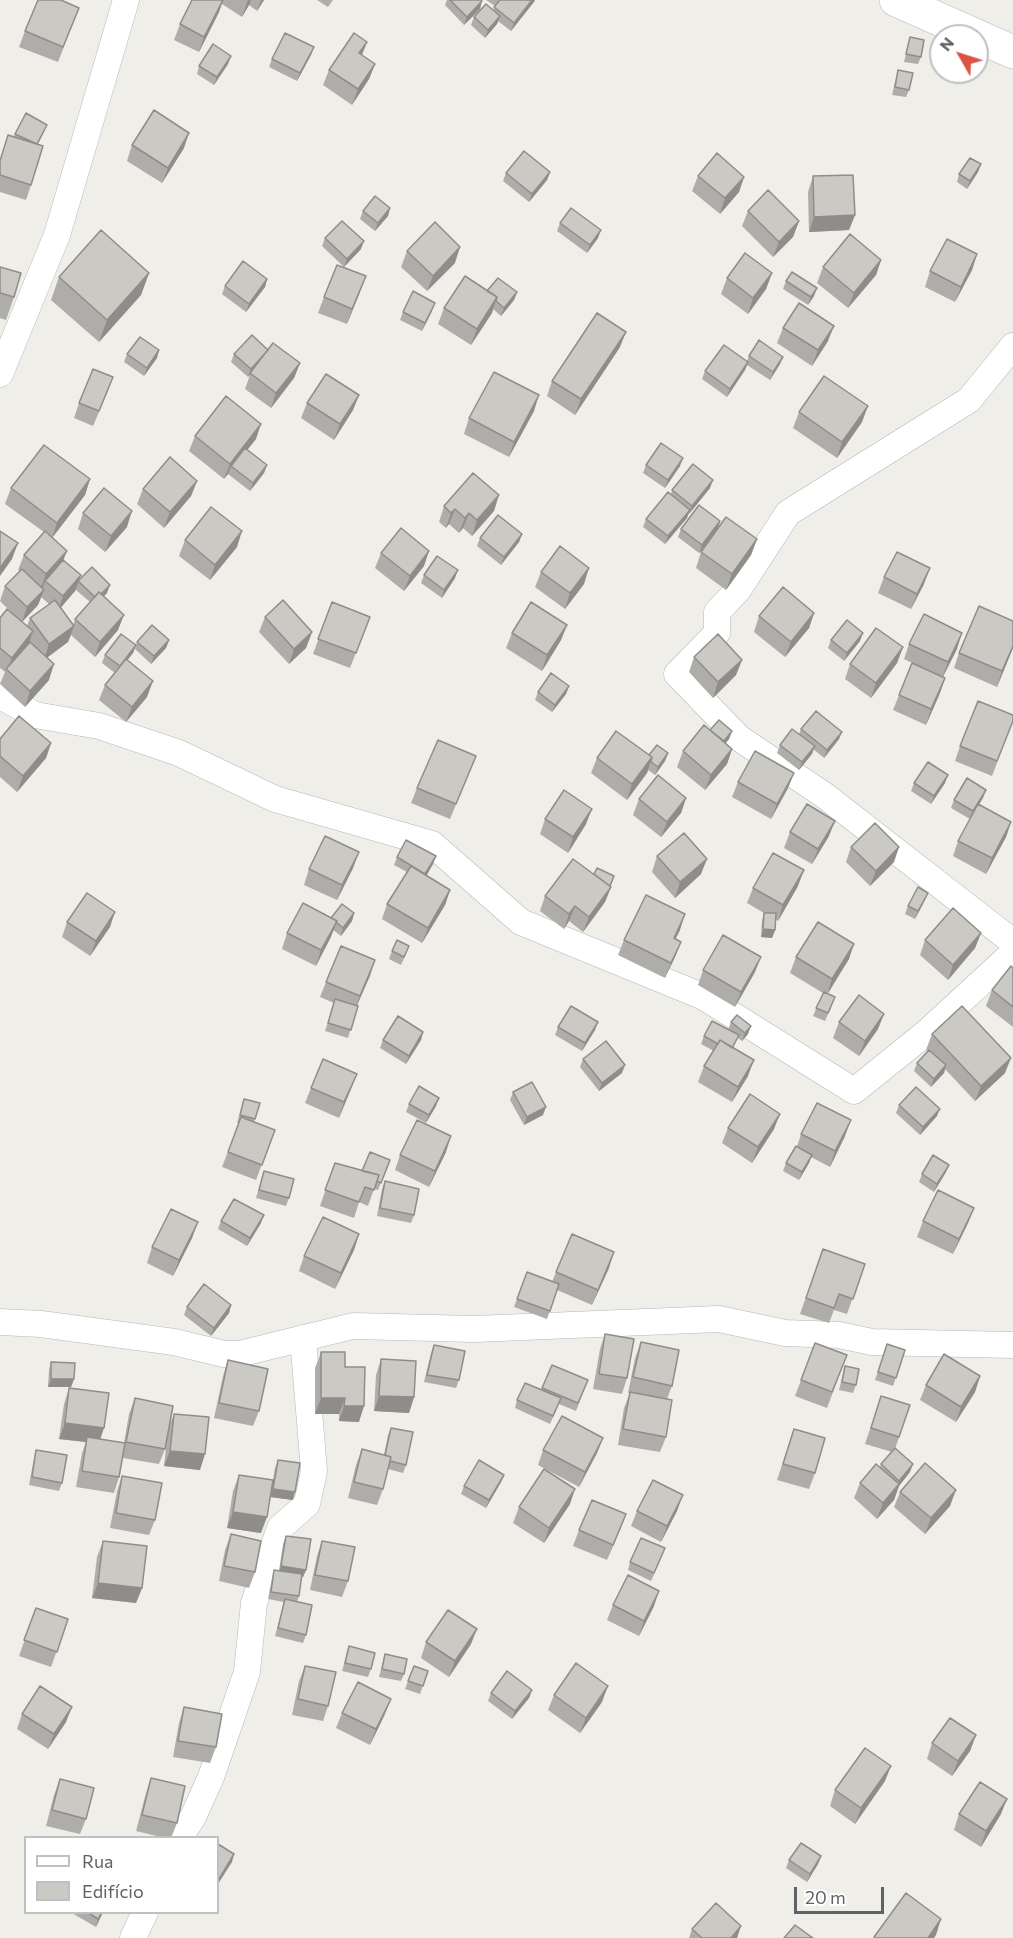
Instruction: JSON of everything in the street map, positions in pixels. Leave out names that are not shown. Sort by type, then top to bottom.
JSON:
[{"type":"main road","points":[[896,0],[950,24]]},
{"type":"main road","points":[[989,41],[1013,52]]},
{"type":"street","points":[[0,374],[57,235],[126,0]]},
{"type":"street","points":[[1013,346],[969,400],[788,513],[738,590],[717,612],[717,633],[677,674],[739,738],[824,795],[1013,942]]},
{"type":"street","points":[[0,696],[35,716],[99,726],[179,753],[275,799],[432,844],[522,922],[704,997],[854,1091],[926,1033],[1013,953]]},
{"type":"street","points":[[0,1322],[41,1324],[174,1342],[224,1354],[238,1354],[354,1326],[474,1329],[719,1319],[785,1333],[838,1335],[872,1342],[1013,1345]]},
{"type":"street","points":[[180,1836],[193,1817],[211,1777],[247,1672],[254,1603],[280,1528],[307,1504],[314,1471],[303,1338]]},
{"type":"street","points":[[133,1938],[144,1914]]},
{"type":"building","points":[[38,0],[61,0],[79,8],[63,47],[25,31]]},
{"type":"building","points":[[192,0],[223,0],[204,37],[180,24]]},
{"type":"building","points":[[450,0],[481,0],[482,1],[467,17]]},
{"type":"building","points":[[500,0],[532,0],[514,23],[494,7]]},
{"type":"building","points":[[486,4],[500,16],[488,30],[474,17]]},
{"type":"building","points":[[285,33],[314,47],[300,73],[272,59]]},
{"type":"building","points":[[354,33],[367,42],[359,53],[375,64],[358,89],[329,70]]},
{"type":"building","points":[[910,37],[924,40],[921,57],[906,54]]},
{"type":"building","points":[[213,44],[231,56],[217,77],[199,66]]},
{"type":"building","points":[[898,70],[913,73],[909,90],[895,87]]},
{"type":"building","points":[[154,110],[189,133],[168,168],[132,145]]},
{"type":"building","points":[[26,113],[47,125],[37,144],[15,134]]},
{"type":"building","points":[[8,135],[43,146],[31,185],[0,175],[0,161]]},
{"type":"building","points":[[524,151],[550,172],[532,194],[506,173]]},
{"type":"building","points":[[717,153],[744,177],[725,198],[698,176]]},
{"type":"building","points":[[970,158],[981,164],[970,181],[959,174]]},
{"type":"building","points":[[853,175],[855,215],[814,217],[813,176]]},
{"type":"building","points":[[768,190],[799,221],[779,242],[748,211]]},
{"type":"building","points":[[375,196],[390,208],[378,223],[363,211]]},
{"type":"building","points":[[571,208],[601,230],[590,245],[560,223]]},
{"type":"building","points":[[342,221],[364,241],[347,259],[325,238]]},
{"type":"building","points":[[435,222],[460,247],[433,276],[407,251]]},
{"type":"building","points":[[101,230],[149,273],[107,320],[59,277]]},
{"type":"building","points":[[850,234],[881,260],[854,293],[823,267]]},
{"type":"building","points":[[947,239],[977,254],[961,287],[930,271]]},
{"type":"building","points":[[745,253],[772,273],[753,298],[727,278]]},
{"type":"building","points":[[243,261],[267,279],[249,304],[225,286]]},
{"type":"building","points":[[337,265],[366,276],[352,309],[324,297]]},
{"type":"building","points":[[0,267],[21,273],[14,297],[0,293]]},
{"type":"building","points":[[792,272],[817,288],[811,297],[786,281]]},
{"type":"building","points":[[465,276],[497,297],[477,329],[444,308]]},
{"type":"building","points":[[498,278],[517,292],[504,308],[496,301],[497,297],[487,291]]},
{"type":"building","points":[[413,291],[435,303],[425,323],[403,312]]},
{"type":"building","points":[[799,303],[834,326],[818,350],[783,328]]},
{"type":"building","points":[[597,313],[626,332],[581,399],[552,381]]},
{"type":"building","points":[[252,335],[268,350],[251,369],[234,354]]},
{"type":"building","points":[[140,337],[159,350],[147,368],[127,354]]},
{"type":"building","points":[[759,340],[783,357],[773,372],[749,356]]},
{"type":"building","points":[[273,343],[300,363],[276,393],[250,373]]},
{"type":"building","points":[[724,345],[748,362],[730,389],[705,371]]},
{"type":"building","points":[[93,369],[113,377],[99,411],[79,403]]},
{"type":"building","points":[[494,372],[539,395],[514,442],[469,418]]},
{"type":"building","points":[[326,374],[359,395],[340,424],[307,403]]},
{"type":"building","points":[[824,376],[868,406],[842,442],[799,412]]},
{"type":"building","points":[[226,396],[261,424],[230,464],[195,436]]},
{"type":"building","points":[[661,443],[683,458],[668,480],[646,465]]},
{"type":"building","points":[[44,445],[90,479],[57,523],[11,488]]},
{"type":"building","points":[[245,448],[267,465],[253,483],[231,466]]},
{"type":"building","points":[[170,457],[197,481],[170,512],[143,489]]},
{"type":"building","points":[[693,464],[713,480],[692,506],[672,490]]},
{"type":"building","points":[[473,473],[499,495],[477,520],[469,513],[465,518],[455,509],[451,513],[444,506]]},
{"type":"building","points":[[104,488],[132,511],[111,536],[83,513]]},
{"type":"building","points":[[668,492],[690,510],[668,536],[646,519]]},
{"type":"building","points":[[699,505],[720,521],[702,545],[681,529]]},
{"type":"building","points":[[211,507],[242,531],[215,565],[185,540]]},
{"type":"building","points":[[498,515],[522,534],[504,557],[480,538]]},
{"type":"building","points":[[726,517],[757,539],[732,574],[701,552]]},
{"type":"building","points":[[401,528],[429,551],[410,576],[381,553]]},
{"type":"building","points":[[0,531],[18,543],[0,568]]},
{"type":"building","points":[[45,531],[67,551],[46,574],[24,555]]},
{"type":"building","points":[[560,546],[589,568],[570,593],[541,572]]},
{"type":"building","points":[[897,552],[930,568],[917,594],[884,577]]},
{"type":"building","points":[[437,556],[458,570],[444,590],[424,575]]},
{"type":"building","points":[[63,560],[81,575],[63,596],[45,581]]},
{"type":"building","points":[[92,567],[110,585],[95,597],[78,581]]},
{"type":"building","points":[[22,569],[44,590],[27,607],[5,586]]},
{"type":"building","points":[[783,587],[814,613],[791,642],[759,616]]},
{"type":"building","points":[[99,592],[124,615],[100,642],[75,619]]},
{"type":"building","points":[[55,600],[74,626],[49,644],[30,618]]},
{"type":"building","points":[[283,600],[312,632],[294,649],[265,617]]},
{"type":"building","points":[[332,602],[370,617],[356,653],[318,639]]},
{"type":"building","points":[[531,602],[567,625],[547,655],[512,633]]},
{"type":"building","points":[[979,606],[1013,621],[1013,646],[1002,671],[959,653]]},
{"type":"building","points":[[7,609],[33,631],[12,658],[0,648],[0,618]]},
{"type":"building","points":[[924,614],[962,633],[948,662],[909,644]]},
{"type":"building","points":[[847,620],[863,633],[847,653],[831,640]]},
{"type":"building","points":[[152,625],[169,640],[154,656],[137,642]]},
{"type":"building","points":[[876,628],[903,647],[876,683],[850,664]]},
{"type":"building","points":[[121,634],[136,645],[120,666],[105,655]]},
{"type":"building","points":[[718,634],[742,660],[718,682],[694,657]]},
{"type":"building","points":[[30,642],[54,664],[30,691],[6,669]]},
{"type":"building","points":[[126,659],[153,681],[132,707],[105,685]]},
{"type":"building","points":[[912,663],[945,678],[931,709],[899,695]]},
{"type":"building","points":[[551,673],[569,686],[555,705],[538,692]]},
{"type":"building","points":[[978,701],[1013,715],[1013,721],[997,761],[960,746]]},
{"type":"building","points":[[816,711],[842,732],[827,750],[801,729]]},
{"type":"building","points":[[19,716],[51,743],[23,776],[0,756],[0,739]]},
{"type":"building","points":[[719,720],[732,731],[724,741],[710,730]]},
{"type":"building","points":[[704,725],[732,749],[711,775],[683,751]]},
{"type":"building","points":[[792,729],[815,746],[802,762],[780,745]]},
{"type":"building","points":[[616,731],[652,757],[632,784],[597,758]]},
{"type":"building","points":[[438,740],[476,756],[456,804],[417,788]]},
{"type":"building","points":[[657,745],[668,753],[658,767],[651,762],[652,757],[649,755]]},
{"type":"building","points":[[755,751],[794,773],[777,804],[738,782]]},
{"type":"building","points":[[928,762],[948,775],[934,796],[914,783]]},
{"type":"building","points":[[658,775],[686,798],[667,822],[639,799]]},
{"type":"building","points":[[967,778],[986,790],[973,811],[954,800]]},
{"type":"building","points":[[564,790],[592,809],[573,837],[545,819]]},
{"type":"building","points":[[807,804],[835,821],[818,849],[790,832]]},
{"type":"building","points":[[978,804],[1011,822],[992,858],[958,841]]},
{"type":"building","points":[[875,823],[899,847],[876,871],[851,847]]},
{"type":"building","points":[[684,833],[707,859],[680,882],[657,856]]},
{"type":"building","points":[[325,836],[359,852],[342,885],[309,869]]},
{"type":"building","points":[[406,840],[436,856],[425,874],[397,857]]},
{"type":"building","points":[[773,853],[804,870],[783,905],[753,888]]},
{"type":"building","points":[[573,859],[611,887],[589,917],[575,906],[569,914],[545,896]]},
{"type":"building","points":[[411,866],[450,890],[428,928],[387,904]]},
{"type":"building","points":[[597,868],[614,876],[610,886],[594,874]]},
{"type":"building","points":[[918,887],[928,893],[918,911],[908,906]]},
{"type":"building","points":[[87,893],[115,912],[96,941],[67,922]]},
{"type":"building","points":[[646,895],[685,914],[674,938],[681,942],[671,963],[624,940]]},
{"type":"building","points":[[303,903],[337,921],[321,950],[287,933]]},
{"type":"building","points":[[342,904],[354,913],[343,928],[331,918]]},
{"type":"building","points":[[953,908],[981,933],[953,965],[925,940]]},
{"type":"building","points":[[764,913],[776,913],[775,930],[763,929]]},
{"type":"building","points":[[818,922],[854,944],[832,979],[796,957]]},
{"type":"building","points":[[723,935],[761,957],[741,992],[703,970]]},
{"type":"building","points":[[397,940],[409,946],[404,957],[392,951]]},
{"type":"building","points":[[341,946],[375,960],[360,996],[326,982]]},
{"type":"building","points":[[1011,966],[1013,968],[1013,1007],[992,990]]},
{"type":"building","points":[[824,992],[835,997],[828,1013],[816,1008]]},
{"type":"building","points":[[859,995],[884,1014],[865,1041],[839,1022]]},
{"type":"building","points":[[335,999],[358,1006],[351,1030],[328,1023]]},
{"type":"building","points":[[571,1006],[598,1022],[585,1043],[558,1027]]},
{"type":"building","points":[[962,1006],[1011,1058],[981,1086],[932,1034]]},
{"type":"building","points":[[737,1015],[751,1026],[745,1033],[731,1022]]},
{"type":"building","points":[[398,1016],[423,1032],[409,1056],[383,1040]]},
{"type":"building","points":[[712,1021],[739,1035],[732,1048],[720,1040],[718,1044],[704,1036]]},
{"type":"building","points":[[720,1040],[754,1060],[738,1087],[704,1066]]},
{"type":"building","points":[[606,1041],[625,1065],[602,1083],[583,1059]]},
{"type":"building","points":[[929,1050],[946,1065],[934,1079],[917,1063]]},
{"type":"building","points":[[323,1059],[357,1074],[344,1102],[311,1088]]},
{"type":"building","points":[[532,1082],[546,1107],[527,1117],[513,1092]]},
{"type":"building","points":[[419,1086],[439,1098],[429,1115],[409,1104]]},
{"type":"building","points":[[916,1087],[940,1109],[923,1127],[899,1105]]},
{"type":"building","points":[[750,1094],[780,1114],[758,1147],[728,1128]]},
{"type":"building","points":[[244,1099],[260,1103],[255,1119],[240,1115]]},
{"type":"building","points":[[817,1103],[851,1120],[835,1151],[801,1134]]},
{"type":"building","points":[[241,1117],[275,1130],[262,1165],[228,1152]]},
{"type":"building","points":[[417,1120],[451,1136],[435,1171],[400,1155]]},
{"type":"building","points":[[796,1146],[812,1155],[802,1172],[786,1163]]},
{"type":"building","points":[[370,1152],[390,1160],[381,1183],[377,1181],[379,1175],[362,1171]]},
{"type":"building","points":[[933,1155],[949,1165],[937,1184],[922,1174]]},
{"type":"building","points":[[335,1163],[379,1175],[374,1190],[365,1187],[359,1202],[325,1190]]},
{"type":"building","points":[[264,1171],[294,1179],[289,1198],[259,1190]]},
{"type":"building","points":[[385,1181],[419,1189],[414,1215],[380,1208]]},
{"type":"building","points":[[938,1190],[974,1208],[959,1239],[923,1221]]},
{"type":"building","points":[[234,1199],[264,1215],[250,1238],[221,1221]]},
{"type":"building","points":[[171,1209],[198,1222],[179,1260],[152,1247]]},
{"type":"building","points":[[323,1217],[359,1234],[341,1273],[304,1256]]},
{"type":"building","points":[[572,1234],[614,1252],[598,1290],[556,1272]]},
{"type":"building","points":[[823,1249],[865,1264],[853,1299],[839,1294],[834,1308],[806,1298]]},
{"type":"building","points":[[527,1272],[559,1284],[550,1311],[517,1299]]},
{"type":"building","points":[[204,1284],[231,1305],[214,1328],[187,1307]]},
{"type":"building","points":[[605,1334],[634,1339],[627,1378],[599,1374]]},
{"type":"building","points":[[641,1342],[679,1350],[672,1386],[633,1377]]},
{"type":"building","points":[[815,1343],[847,1355],[832,1392],[801,1380]]},
{"type":"building","points":[[887,1344],[905,1350],[896,1378],[878,1372]]},
{"type":"building","points":[[434,1345],[465,1351],[459,1380],[427,1375]]},
{"type":"building","points":[[321,1352],[345,1352],[345,1367],[365,1367],[364,1406],[344,1406],[345,1398],[321,1398]]},
{"type":"building","points":[[944,1354],[980,1376],[961,1407],[926,1385]]},
{"type":"building","points":[[381,1359],[416,1361],[414,1397],[379,1396]]},
{"type":"building","points":[[228,1360],[268,1369],[259,1411],[219,1403]]},
{"type":"building","points":[[51,1362],[75,1363],[74,1379],[51,1379]]},
{"type":"building","points":[[552,1365],[588,1380],[578,1403],[542,1388]]},
{"type":"building","points":[[845,1366],[859,1369],[856,1385],[842,1382]]},
{"type":"building","points":[[525,1383],[561,1398],[553,1416],[517,1400]]},
{"type":"building","points":[[69,1388],[109,1393],[104,1428],[65,1423]]},
{"type":"building","points":[[630,1392],[672,1400],[666,1437],[623,1429]]},
{"type":"building","points":[[881,1396],[910,1405],[899,1437],[871,1428]]},
{"type":"building","points":[[135,1398],[173,1406],[165,1449],[126,1442]]},
{"type":"building","points":[[174,1414],[209,1417],[205,1454],[170,1451]]},
{"type":"building","points":[[562,1416],[603,1438],[585,1472],[543,1450]]},
{"type":"building","points":[[391,1428],[413,1432],[406,1465],[390,1461],[391,1457],[385,1455]]},
{"type":"building","points":[[794,1429],[825,1438],[815,1473],[783,1464]]},
{"type":"building","points":[[87,1437],[125,1443],[119,1477],[82,1471]]},
{"type":"building","points":[[895,1448],[913,1464],[899,1481],[881,1464]]},
{"type":"building","points":[[362,1449],[391,1457],[383,1489],[354,1482]]},
{"type":"building","points":[[36,1450],[67,1455],[62,1483],[32,1477]]},
{"type":"building","points":[[278,1460],[300,1463],[295,1492],[273,1489]]},
{"type":"building","points":[[479,1460],[504,1475],[489,1500],[464,1486]]},
{"type":"building","points":[[925,1463],[956,1490],[931,1518],[900,1492]]},
{"type":"building","points":[[876,1464],[899,1484],[883,1503],[860,1483]]},
{"type":"building","points":[[544,1469],[575,1489],[549,1528],[519,1507]]},
{"type":"building","points":[[239,1475],[273,1480],[267,1517],[233,1512]]},
{"type":"building","points":[[122,1476],[162,1483],[155,1520],[116,1513]]},
{"type":"building","points":[[653,1480],[683,1495],[667,1526],[637,1511]]},
{"type":"building","points":[[592,1500],[626,1514],[613,1545],[579,1530]]},
{"type":"building","points":[[231,1534],[261,1541],[255,1572],[224,1566]]},
{"type":"building","points":[[286,1536],[311,1539],[306,1570],[281,1566]]},
{"type":"building","points":[[641,1538],[665,1548],[654,1573],[630,1562]]},
{"type":"building","points":[[103,1541],[147,1546],[142,1588],[98,1583]]},
{"type":"building","points":[[322,1541],[355,1547],[348,1581],[315,1575]]},
{"type":"building","points":[[274,1570],[302,1574],[299,1596],[271,1592]]},
{"type":"building","points":[[628,1575],[659,1591],[644,1621],[613,1605]]},
{"type":"building","points":[[285,1599],[312,1605],[306,1635],[278,1628]]},
{"type":"building","points":[[36,1608],[68,1619],[57,1652],[24,1640]]},
{"type":"building","points":[[448,1610],[477,1629],[455,1661],[426,1642]]},
{"type":"building","points":[[349,1646],[375,1653],[371,1669],[345,1663]]},
{"type":"building","points":[[385,1654],[407,1659],[404,1674],[382,1669]]},
{"type":"building","points":[[576,1663],[608,1686],[586,1718],[554,1695]]},
{"type":"building","points":[[305,1666],[336,1672],[328,1706],[298,1699]]},
{"type":"building","points":[[414,1666],[428,1671],[423,1686],[408,1681]]},
{"type":"building","points":[[507,1671],[532,1690],[515,1711],[491,1693]]},
{"type":"building","points":[[358,1682],[391,1699],[376,1729],[342,1713]]},
{"type":"building","points":[[40,1686],[72,1707],[54,1734],[22,1714]]},
{"type":"building","points":[[184,1707],[222,1714],[216,1747],[178,1741]]},
{"type":"building","points":[[950,1718],[976,1735],[958,1761],[932,1743]]},
{"type":"building","points":[[865,1748],[891,1766],[861,1808],[835,1790]]},
{"type":"building","points":[[151,1778],[185,1786],[177,1823],[142,1815]]},
{"type":"building","points":[[60,1779],[94,1788],[86,1819],[52,1810]]},
{"type":"building","points":[[980,1782],[1007,1799],[986,1831],[959,1814]]},
{"type":"building","points":[[801,1843],[821,1856],[810,1874],[789,1860]]},
{"type":"building","points":[[219,1845],[234,1854],[219,1879]]},
{"type":"building","points":[[906,1893],[941,1919],[928,1938],[875,1938],[874,1937]]},
{"type":"building","points":[[716,1903],[741,1926],[731,1938],[702,1938],[692,1929]]},
{"type":"building","points":[[90,1914],[101,1914],[98,1919]]},
{"type":"building","points":[[795,1925],[813,1938],[784,1938]]}]
